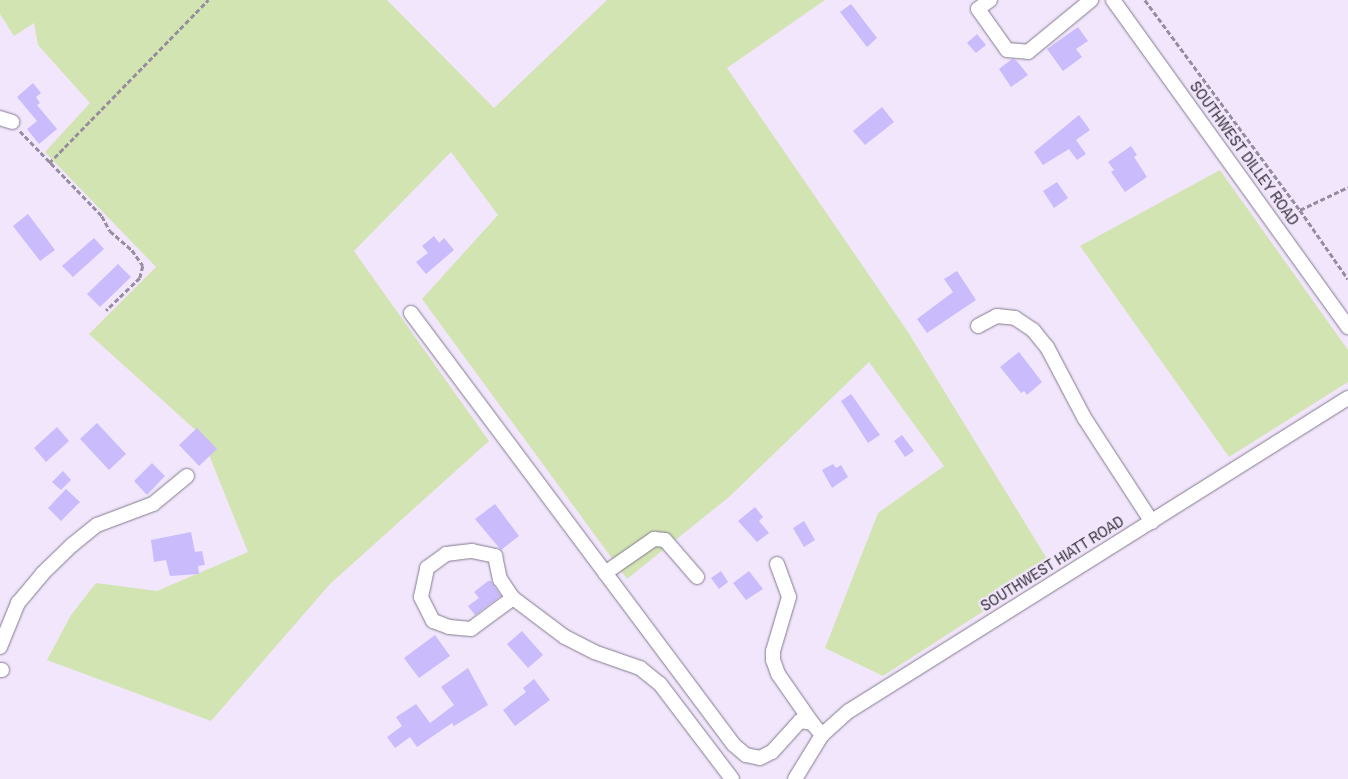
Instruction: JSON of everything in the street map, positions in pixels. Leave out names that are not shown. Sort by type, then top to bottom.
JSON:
[{"type":"street","points":[[990,0],[978,9],[1007,50],[1028,52],[1092,0]]},
{"type":"street","name":"SOUTHWEST DILLEY ROAD","points":[[1113,0],[1348,327]]},
{"type":"street","points":[[411,313],[704,706],[746,755],[760,758],[772,752],[800,721],[812,723]]},
{"type":"street","points":[[978,326],[997,316],[1015,318],[1033,330],[1047,347],[1085,419],[1152,522]]},
{"type":"street","name":"SOUTHWEST HIATT ROAD","points":[[796,779],[822,735],[848,712],[1348,398]]},
{"type":"street","points":[[0,647],[18,603],[42,574],[72,546],[97,525],[153,504],[186,476]]},
{"type":"street","points":[[605,573],[654,539],[665,540],[697,577]]},
{"type":"street","points":[[513,598],[471,628],[449,627],[433,621],[421,596],[427,568],[446,554],[472,551],[495,556],[500,579],[513,598],[565,637],[594,652],[640,668],[660,684],[732,779]]},
{"type":"street","points":[[777,564],[789,597],[774,645],[773,660],[778,674],[822,735]]},
{"type":"path","points":[[49,162],[68,147],[77,130],[208,0]]},
{"type":"path","points":[[1145,0],[1300,210],[1348,279]]},
{"type":"path","points":[[6,120],[102,216],[110,231],[132,250],[143,266],[140,278],[106,311]]},
{"type":"path","points":[[1300,210],[1348,187]]},
{"type":"green space","points":[[0,0],[387,0],[494,108],[607,0],[825,0],[727,68],[908,332],[1052,567],[883,676],[825,648],[878,513],[944,466],[869,362],[729,497],[627,579],[422,299],[498,215],[451,152],[354,251],[489,441],[330,584],[211,721],[47,660],[71,615],[96,583],[157,591],[248,552],[201,435],[89,334],[156,267],[45,152],[90,103],[38,45],[34,23],[14,36],[0,14]]},
{"type":"green space","points":[[1220,170],[1348,350],[1348,382],[1229,457],[1080,246]]},
{"type":"building","points":[[851,4],[877,38],[867,47],[840,12]]},
{"type":"building","points":[[1078,27],[1088,41],[1076,49],[1082,57],[1063,71],[1047,49]]},
{"type":"building","points":[[977,34],[986,45],[976,53],[967,43]]},
{"type":"building","points":[[1012,59],[1016,60],[1028,75],[1011,87],[999,69]]},
{"type":"building","points":[[33,83],[41,93],[36,97],[40,103],[37,105],[57,129],[39,144],[27,129],[37,121],[17,97]]},
{"type":"building","points":[[882,107],[894,122],[865,145],[853,131]]},
{"type":"building","points":[[1079,115],[1090,130],[1076,140],[1086,154],[1077,160],[1069,149],[1043,165],[1034,152]]},
{"type":"building","points":[[1131,146],[1137,155],[1134,157],[1147,177],[1125,192],[1111,172],[1114,170],[1108,162]]},
{"type":"building","points":[[1057,182],[1068,198],[1054,208],[1043,191]]},
{"type":"building","points":[[28,214],[55,250],[40,261],[13,226]]},
{"type":"building","points":[[434,236],[439,243],[444,238],[454,250],[426,274],[416,262],[428,253],[422,246]]},
{"type":"building","points":[[94,238],[104,249],[73,277],[62,266]]},
{"type":"building","points":[[118,264],[131,277],[100,307],[87,294]]},
{"type":"building","points":[[957,271],[976,300],[927,333],[917,319],[953,292],[944,279]]},
{"type":"building","points":[[1019,352],[1042,382],[1027,395],[1024,391],[1021,393],[1000,367]]},
{"type":"building","points":[[851,394],[880,435],[868,443],[841,401]]},
{"type":"building","points":[[97,423],[126,454],[109,470],[80,439]]},
{"type":"building","points":[[57,427],[69,441],[46,462],[34,448]]},
{"type":"building","points":[[197,428],[217,449],[199,466],[179,445]]},
{"type":"building","points":[[902,435],[914,451],[905,457],[894,441]]},
{"type":"building","points":[[152,463],[165,476],[147,495],[134,481]]},
{"type":"building","points":[[833,464],[836,468],[841,465],[848,477],[832,488],[822,470]]},
{"type":"building","points":[[63,471],[71,480],[61,490],[52,482]]},
{"type":"building","points":[[66,489],[80,502],[61,521],[48,508]]},
{"type":"building","points":[[495,504],[519,536],[501,550],[475,519]]},
{"type":"building","points":[[755,507],[763,517],[759,521],[769,533],[757,542],[738,521]]},
{"type":"building","points":[[804,521],[815,540],[804,547],[793,528]]},
{"type":"building","points":[[191,532],[195,552],[202,551],[205,565],[198,566],[199,574],[170,576],[166,560],[154,562],[151,540]]},
{"type":"building","points":[[721,571],[728,582],[719,589],[711,578]]},
{"type":"building","points":[[749,571],[763,589],[746,600],[733,583]]},
{"type":"building","points":[[488,581],[491,581],[501,596],[475,615],[468,606],[479,598],[474,592]]},
{"type":"building","points":[[522,631],[543,655],[528,668],[507,644]]},
{"type":"building","points":[[435,635],[450,656],[419,678],[404,658]]},
{"type":"building","points":[[468,668],[488,705],[454,726],[452,723],[417,747],[410,737],[395,748],[387,737],[402,726],[396,717],[416,704],[430,723],[454,705],[441,687]]},
{"type":"building","points":[[534,679],[550,700],[515,726],[503,710],[526,692],[523,688]]}]
